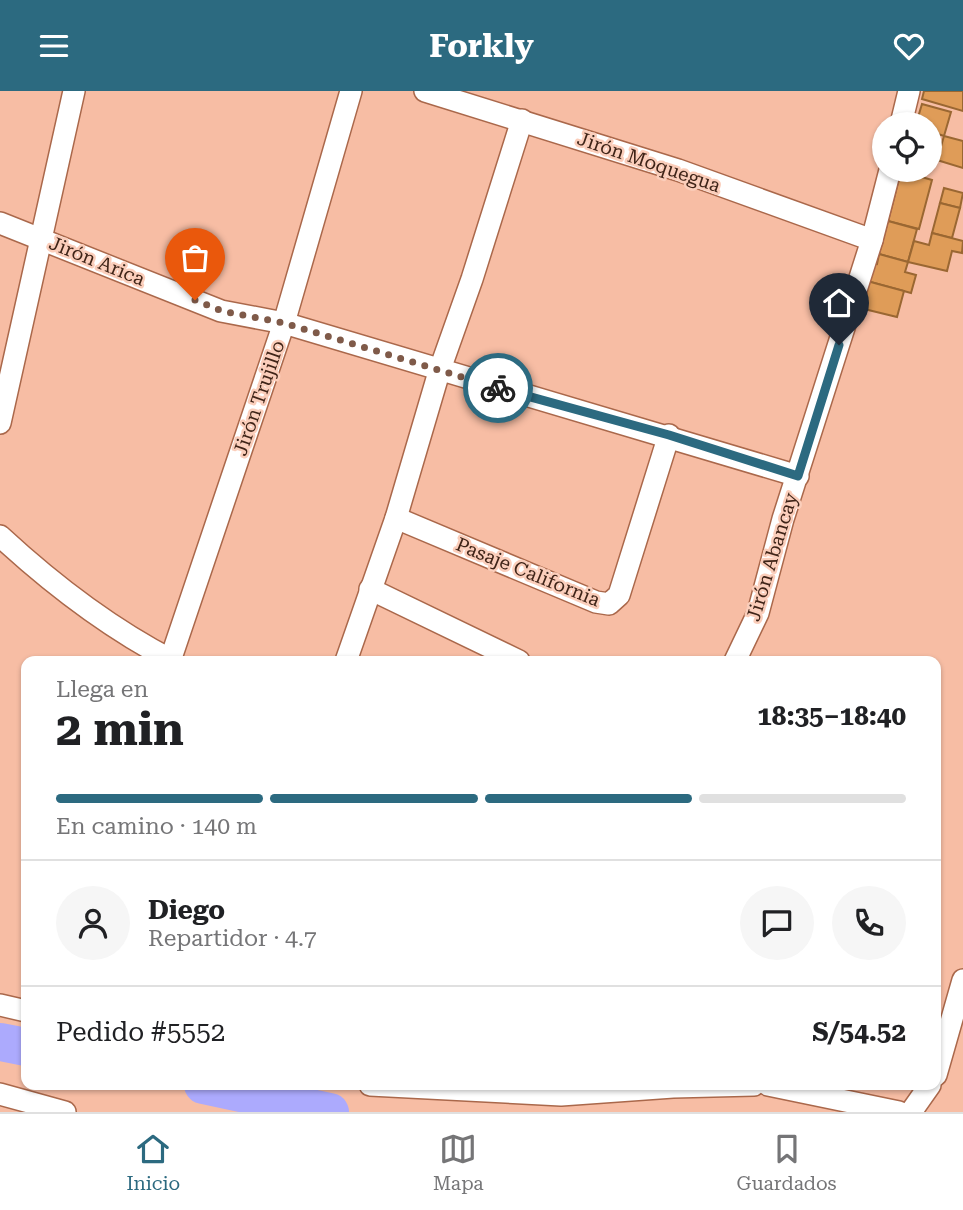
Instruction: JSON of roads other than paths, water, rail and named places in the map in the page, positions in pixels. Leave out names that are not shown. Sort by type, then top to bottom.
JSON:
[{"type":"street","points":[[0,423],[74,91]]},
{"type":"street","name":"Jirón Trujillo","points":[[173,656],[284,323],[351,91]]},
{"type":"street","name":"Jirón Moquegua","points":[[425,91],[678,170],[872,240]]},
{"type":"street","points":[[904,112],[909,91]]},
{"type":"street","points":[[348,656],[396,518],[439,372],[472,279],[522,120]]},
{"type":"street","name":"Jirón Abancay","points":[[737,656],[758,614],[783,519],[872,240],[887,182]]},
{"type":"street","name":"Jirón Arica","points":[[0,223],[222,311],[284,323],[439,372],[669,435],[798,476]]},
{"type":"street","name":"Pasaje California","points":[[396,518],[596,602],[609,604],[619,595],[669,435]]},
{"type":"street","points":[[0,536],[97,618],[160,656]]},
{"type":"street","points":[[370,589],[509,656]]},
{"type":"street","points":[[941,1057],[963,980]]},
{"type":"street","points":[[0,1005],[21,1010]]},
{"type":"street","points":[[461,1090],[561,1095],[631,1090]]},
{"type":"street","points":[[792,1090],[899,1112]]},
{"type":"street","points":[[911,1112],[926,1090]]},
{"type":"street","points":[[0,1094],[65,1112]]},
{"type":"waterway","points":[[0,1042],[21,1046]]},
{"type":"waterway","points":[[227,1090],[330,1112]]}]
